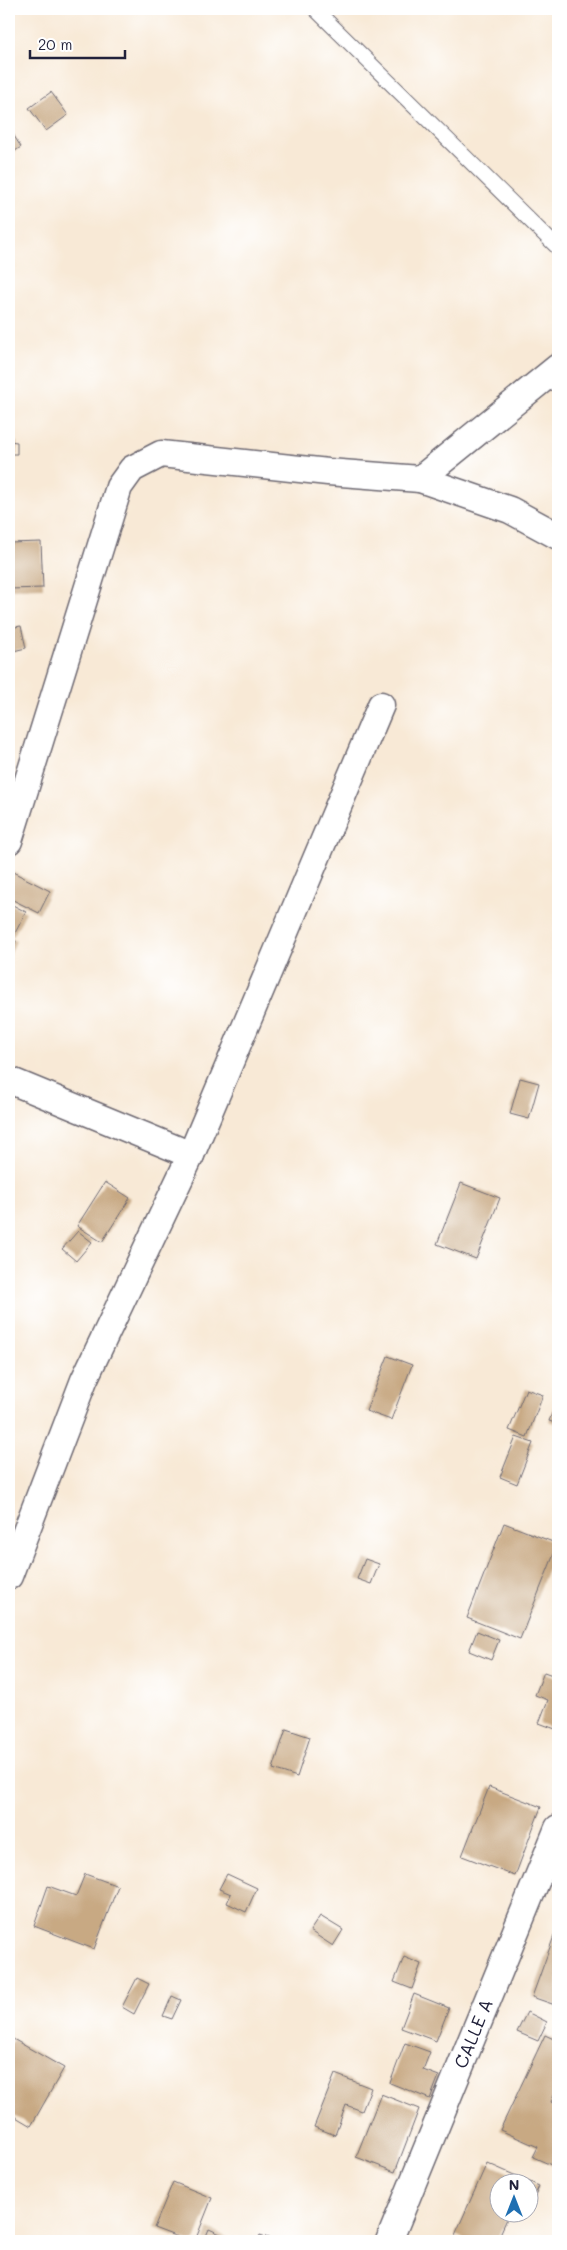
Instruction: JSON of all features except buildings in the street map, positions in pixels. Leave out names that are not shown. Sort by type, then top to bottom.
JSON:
[{"type":"street","points":[[420,479],[558,367]]},
{"type":"street","points":[[9,842],[119,487],[132,468],[161,454],[328,472],[420,479],[510,510],[558,536]]},
{"type":"street","points":[[9,1576],[84,1380],[191,1155],[381,705]]},
{"type":"street","points":[[9,1080],[191,1155]]},
{"type":"street","name":"CALLE A","points":[[389,2241],[558,1828]]},
{"type":"lane","points":[[315,9],[558,248]]}]
